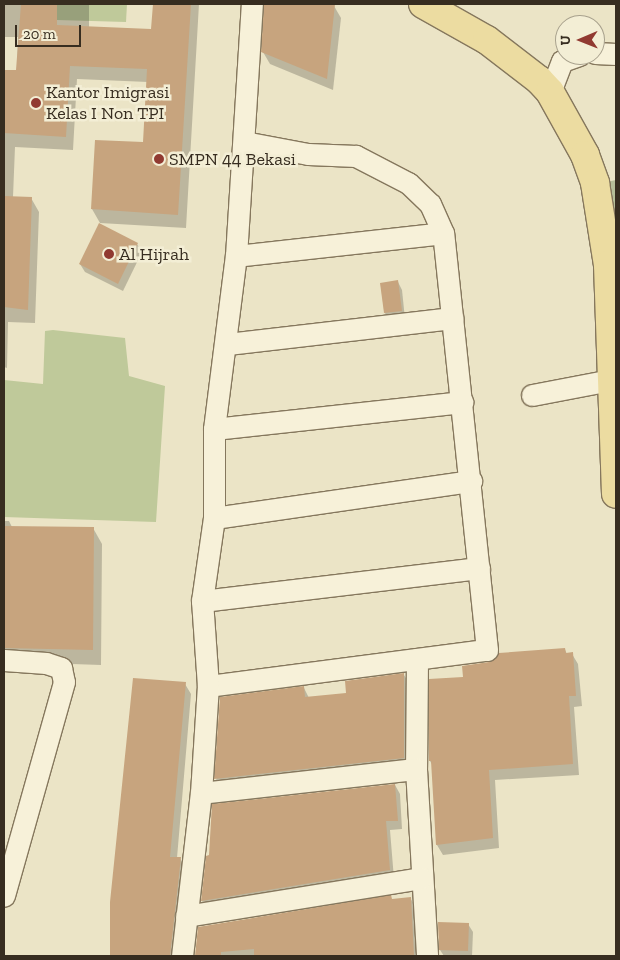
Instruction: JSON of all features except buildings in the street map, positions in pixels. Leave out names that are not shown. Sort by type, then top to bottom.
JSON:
[{"type":"main road","points":[[423,4],[487,40],[550,92],[585,155],[596,184],[608,265],[616,494]]},
{"type":"street","points":[[182,956],[201,792],[208,686],[202,601],[214,518],[214,429],[227,344],[236,256],[252,4]]},
{"type":"street","points":[[550,92],[560,65]]},
{"type":"street","points":[[208,686],[487,650],[463,402],[443,233],[430,204],[408,183],[372,162],[356,156],[308,154],[244,142]]},
{"type":"street","points":[[236,256],[443,233]]},
{"type":"street","points":[[227,344],[453,318]]},
{"type":"street","points":[[532,394],[611,380]]},
{"type":"street","points":[[214,429],[463,402]]},
{"type":"street","points":[[214,518],[471,481]]},
{"type":"street","points":[[202,601],[479,568]]},
{"type":"street","points":[[417,659],[416,769],[427,956]]},
{"type":"street","points":[[4,660],[46,663],[61,668],[64,682],[4,896]]},
{"type":"street","points":[[201,792],[416,769]]},
{"type":"street","points":[[186,916],[421,878]]},
{"type":"green space","points":[[57,4],[127,4],[126,22],[57,20]]},
{"type":"green space","points":[[616,180],[616,267],[601,183]]},
{"type":"green space","points":[[53,330],[125,338],[129,376],[165,386],[156,522],[4,517],[4,380],[43,384],[45,331]]},
{"type":"place","name":"Kantor Imigrasi Kelas I Non TPI","points":[[36,103]]},
{"type":"place","name":"SMPN 44 Bekasi","points":[[159,159]]},
{"type":"place","name":"Al Hijrah","points":[[109,254]]}]
